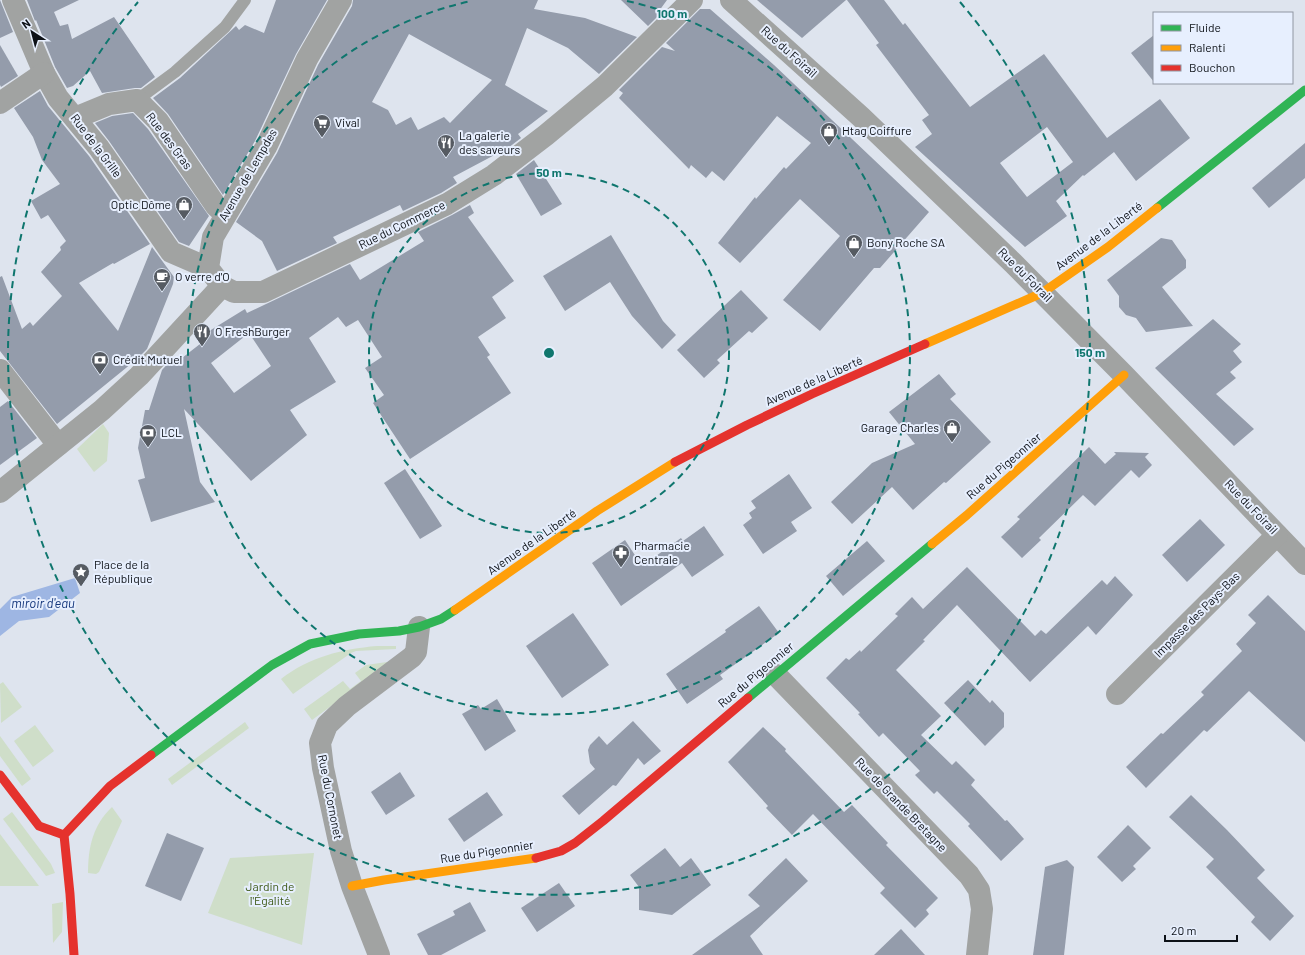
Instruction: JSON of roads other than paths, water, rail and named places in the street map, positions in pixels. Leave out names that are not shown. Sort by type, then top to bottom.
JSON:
[{"type":"street","name":"Rue de la Grille","points":[[13,0],[44,73],[58,98],[99,148],[171,252],[208,268]]},
{"type":"street","name":"Avenue de Lempdes","points":[[208,268],[213,237],[266,147],[307,59],[341,0]]},
{"type":"street","name":"Rue du Commerce","points":[[222,286],[234,292],[262,292],[447,204],[494,175],[546,135],[582,103],[605,86],[692,0]]},
{"type":"street","name":"Rue du Foirail","points":[[731,0],[861,117],[1042,293],[1124,375],[1305,564]]},
{"type":"street","points":[[0,103],[44,73]]},
{"type":"street","name":"Avenue de la Liberté","points":[[64,835],[118,779],[272,665],[310,644],[359,634],[399,631],[419,627],[441,619],[597,511],[678,460],[812,394],[1042,293],[1108,247],[1305,90]]},
{"type":"street","name":"Rue des Gras","points":[[75,118],[109,104],[138,100],[158,121],[216,206],[226,214]]},
{"type":"street","points":[[0,492],[102,410],[139,376],[222,286],[208,268]]},
{"type":"street","points":[[0,370],[58,445]]},
{"type":"street","name":"Rue du Pigeonnier","points":[[352,886],[391,879],[530,860],[561,851],[575,843],[967,515],[1124,375]]},
{"type":"street","name":"Impasse des Pays-Bas","points":[[1117,694],[1277,535]]},
{"type":"street","name":"Rue du Cornonet","points":[[379,955],[352,886],[341,851],[323,768],[320,743],[327,725],[347,706],[412,657],[416,652],[419,627]]},
{"type":"street","name":"Rue de Grande Bretagne","points":[[776,675],[969,875],[979,890],[982,909],[977,955]]},
{"type":"street","points":[[0,775],[39,826],[64,835],[70,889],[74,955]]},
{"type":"lane","points":[[138,100],[175,72],[225,27],[245,0]]},
{"type":"water","name":"miroir d'eau","points":[[75,578],[80,593],[49,617],[19,621],[0,636],[0,609],[12,597]]},
{"type":"place","name":"Vival","points":[[322,138]]},
{"type":"place","name":"Htag Coiffure","points":[[829,146]]},
{"type":"place","name":"La galerie des saveurs","points":[[446,158]]},
{"type":"place","name":"Optic Dôme","points":[[184,220]]},
{"type":"place","name":"Bony Roche SA","points":[[854,258]]},
{"type":"place","name":"O verre d'O","points":[[162,292]]},
{"type":"place","name":"O FreshBurger","points":[[202,347]]},
{"type":"place","name":"Crédit Mutuel","points":[[100,375]]},
{"type":"place","name":"Garage Charles","points":[[952,443]]},
{"type":"place","name":"LCL","points":[[148,448]]},
{"type":"place","name":"Pharmacie Centrale","points":[[621,568]]},
{"type":"place","name":"Place de la République","points":[[81,587]]},
{"type":"park label","name":"Jardin de l'Égalité","points":[[270,894]]}]
